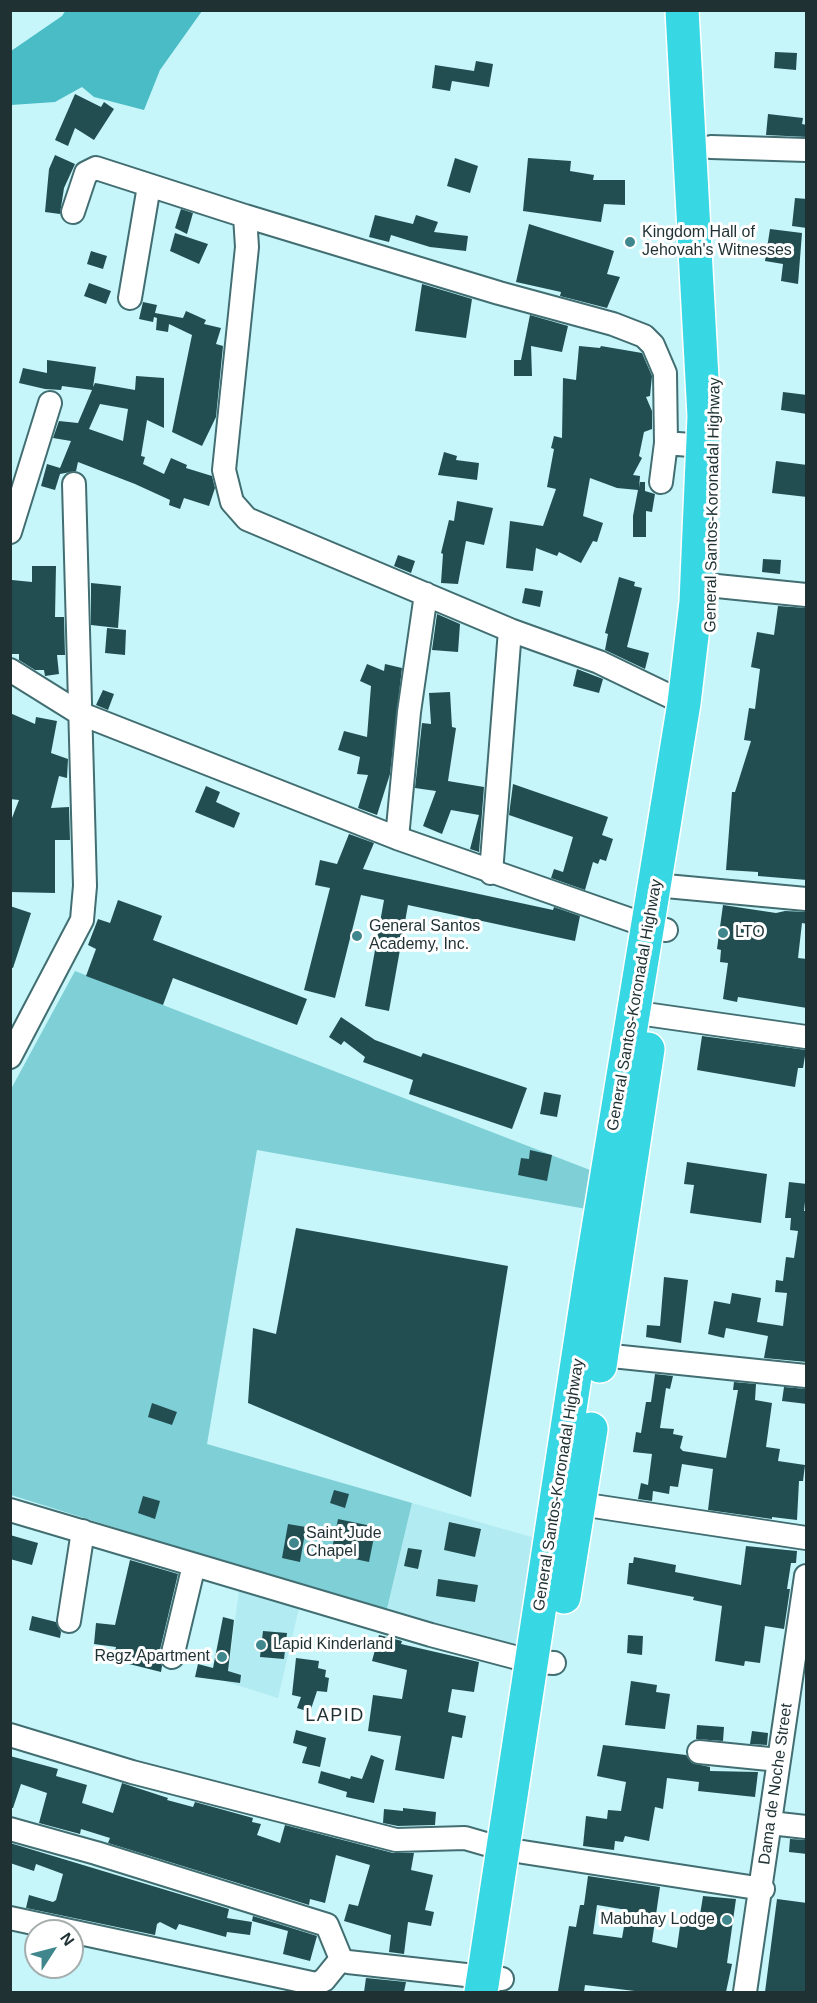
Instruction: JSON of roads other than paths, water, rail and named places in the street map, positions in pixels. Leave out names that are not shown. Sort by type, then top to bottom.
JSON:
[{"type":"highway","name":"General Santos-Koronadal Highway","points":[[492,1985],[544,1663],[590,1278],[711,643],[705,584],[702,446],[704,416],[682,10]]},
{"type":"highway","name":"General Santos-Koronadal Highway","points":[[664,885],[684,703],[705,584],[718,414],[711,147],[701,10]]},
{"type":"highway","name":"General Santos-Koronadal Highway","points":[[544,1663],[580,1504],[642,1100],[652,1015],[657,928]]},
{"type":"street","points":[[711,147],[807,150]]},
{"type":"street","points":[[73,212],[86,173],[92,168],[564,312],[613,324],[645,336],[653,345],[665,373],[666,443],[660,482]]},
{"type":"street","points":[[130,298],[149,186]]},
{"type":"street","points":[[245,216],[247,247],[224,470],[231,502],[247,519],[510,630],[599,662],[684,703]]},
{"type":"street","points":[[10,532],[50,403]]},
{"type":"street","points":[[666,443],[702,446]]},
{"type":"street","points":[[10,1057],[67,954],[82,920],[84,886],[74,484]]},
{"type":"street","points":[[705,584],[807,596]]},
{"type":"street","points":[[397,838],[409,712],[426,594]]},
{"type":"street","points":[[491,873],[510,630]]},
{"type":"street","points":[[10,670],[79,714],[491,873],[657,928]]},
{"type":"street","points":[[664,885],[807,899]]},
{"type":"street","points":[[652,1015],[807,1037]]},
{"type":"street","points":[[602,1355],[807,1376]]},
{"type":"street","points":[[580,1504],[807,1538]]},
{"type":"street","points":[[10,1510],[194,1565],[544,1663]]},
{"type":"street","points":[[69,1621],[83,1531]]},
{"type":"street","points":[[172,1657],[194,1565]]},
{"type":"street","name":"Dama de Noche Street","points":[[746,1992],[763,1889],[770,1824],[807,1576]]},
{"type":"street","points":[[10,1735],[132,1772],[396,1840],[459,1837],[513,1850],[763,1889]]},
{"type":"street","points":[[699,1752],[779,1760]]},
{"type":"street","points":[[770,1824],[807,1827]]},
{"type":"street","points":[[10,1829],[96,1853],[327,1925],[341,1959]]},
{"type":"street","points":[[10,1918],[316,1984],[324,1980],[341,1959]]},
{"type":"street","points":[[341,1959],[492,1985]]},
{"type":"place","name":"Kingdom Hall of Jehovah's Witnesses","points":[[630,242]]},
{"type":"place","name":"LTO","points":[[723,933]]},
{"type":"place","name":"General Santos Academy, Inc.","points":[[357,936]]},
{"type":"place","name":"Saint Jude Chapel","points":[[294,1543]]},
{"type":"place","name":"Lapid Kinderland","points":[[261,1645]]},
{"type":"place","name":"Regz Apartment","points":[[222,1657]]},
{"type":"place","name":"Mabuhay Lodge","points":[[727,1920]]},
{"type":"district","name":"LAPID","points":[[335,1716]]}]
